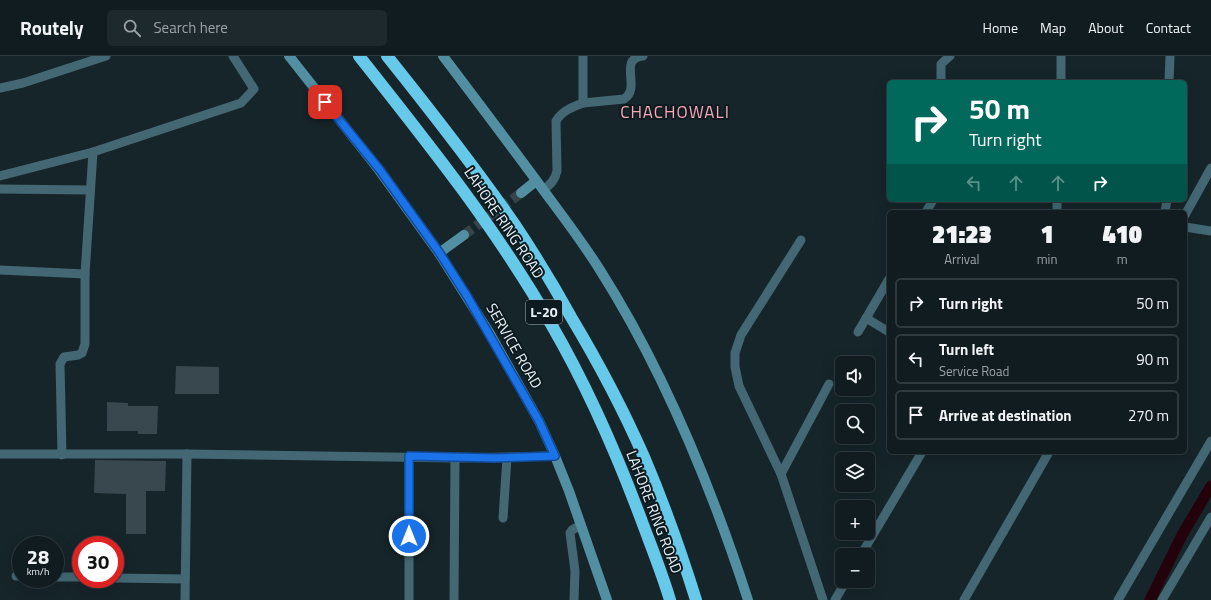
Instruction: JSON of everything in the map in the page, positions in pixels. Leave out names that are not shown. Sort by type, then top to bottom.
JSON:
[{"type":"highway","name":"LAHORE RING ROAD","points":[[359,56],[455,179],[499,242],[551,324],[595,408],[624,475],[670,600]]},
{"type":"highway","name":"LAHORE RING ROAD","points":[[388,56],[460,148],[516,226],[550,279],[583,336],[614,394],[644,457],[668,517],[696,600]]},
{"type":"highway","points":[[655,556],[662,600]]},
{"type":"street","points":[[0,88],[23,83],[106,56]]},
{"type":"street","points":[[0,176],[93,152],[241,103],[254,89],[233,56]]},
{"type":"street","name":"SERVICE ROAD","points":[[289,56],[380,170],[439,252],[490,334],[539,421],[555,456],[569,491],[607,600]]},
{"type":"street","points":[[443,56],[543,190],[599,269],[645,349],[676,412],[697,461],[730,543],[748,600]]},
{"type":"street","points":[[583,56],[583,103]]},
{"type":"street","points":[[543,190],[555,178],[557,171],[556,121],[560,114],[583,103],[624,99],[629,96],[631,91],[630,65],[635,57],[643,56]]},
{"type":"street","points":[[941,80],[941,64],[950,56]]},
{"type":"street","points":[[1061,56],[1061,80]]},
{"type":"street","points":[[1169,80],[1170,56]]},
{"type":"street","points":[[62,455],[60,364],[64,357],[82,353],[85,344],[85,274],[93,152]]},
{"type":"street","points":[[1187,211],[1211,168]]},
{"type":"street","points":[[521,193],[536,181]]},
{"type":"street","points":[[0,189],[90,190]]},
{"type":"street","points":[[1187,228],[1211,231]]},
{"type":"street","points":[[439,252],[464,235]]},
{"type":"street","points":[[801,240],[741,335],[735,353],[735,367],[739,386],[781,474],[823,600]]},
{"type":"street","points":[[0,270],[85,274]]},
{"type":"street","points":[[858,332],[887,282]]},
{"type":"street","points":[[866,318],[887,331]]},
{"type":"street","points":[[781,474],[829,384]]},
{"type":"street","points":[[1118,600],[1211,441]]},
{"type":"street","points":[[0,454],[187,454],[409,456],[455,458],[555,456]]},
{"type":"street","points":[[185,600],[187,454]]},
{"type":"street","points":[[865,548],[921,454]]},
{"type":"street","points":[[964,600],[1048,454]]},
{"type":"street","points":[[409,456],[409,600]]},
{"type":"street","points":[[454,600],[455,458]]},
{"type":"street","points":[[503,518],[506,458]]},
{"type":"street","points":[[1162,600],[1211,517]]},
{"type":"street","points":[[574,600],[575,571],[570,533],[572,530],[581,525]]},
{"type":"street","points":[[124,578],[185,579]]},
{"type":"street","points":[[835,600],[842,588]]},
{"type":"building","points":[[176,366],[219,367],[219,394],[175,394]]},
{"type":"building","points":[[107,402],[128,403],[128,406],[158,406],[157,434],[138,434],[138,431],[107,431]]},
{"type":"building","points":[[95,460],[166,461],[165,491],[146,491],[146,534],[126,534],[126,494],[94,493]]},
{"type":"waterway","points":[[1150,600],[1182,535],[1211,486]]},
{"type":"tunnel","points":[[464,235],[521,193]]},
{"type":"district","name":"CHACHOWALI","points":[[675,112]]},
{"type":"route","points":[[325,102],[380,170],[439,252],[490,334],[539,421],[555,456],[455,458],[409,456],[409,536]]}]
